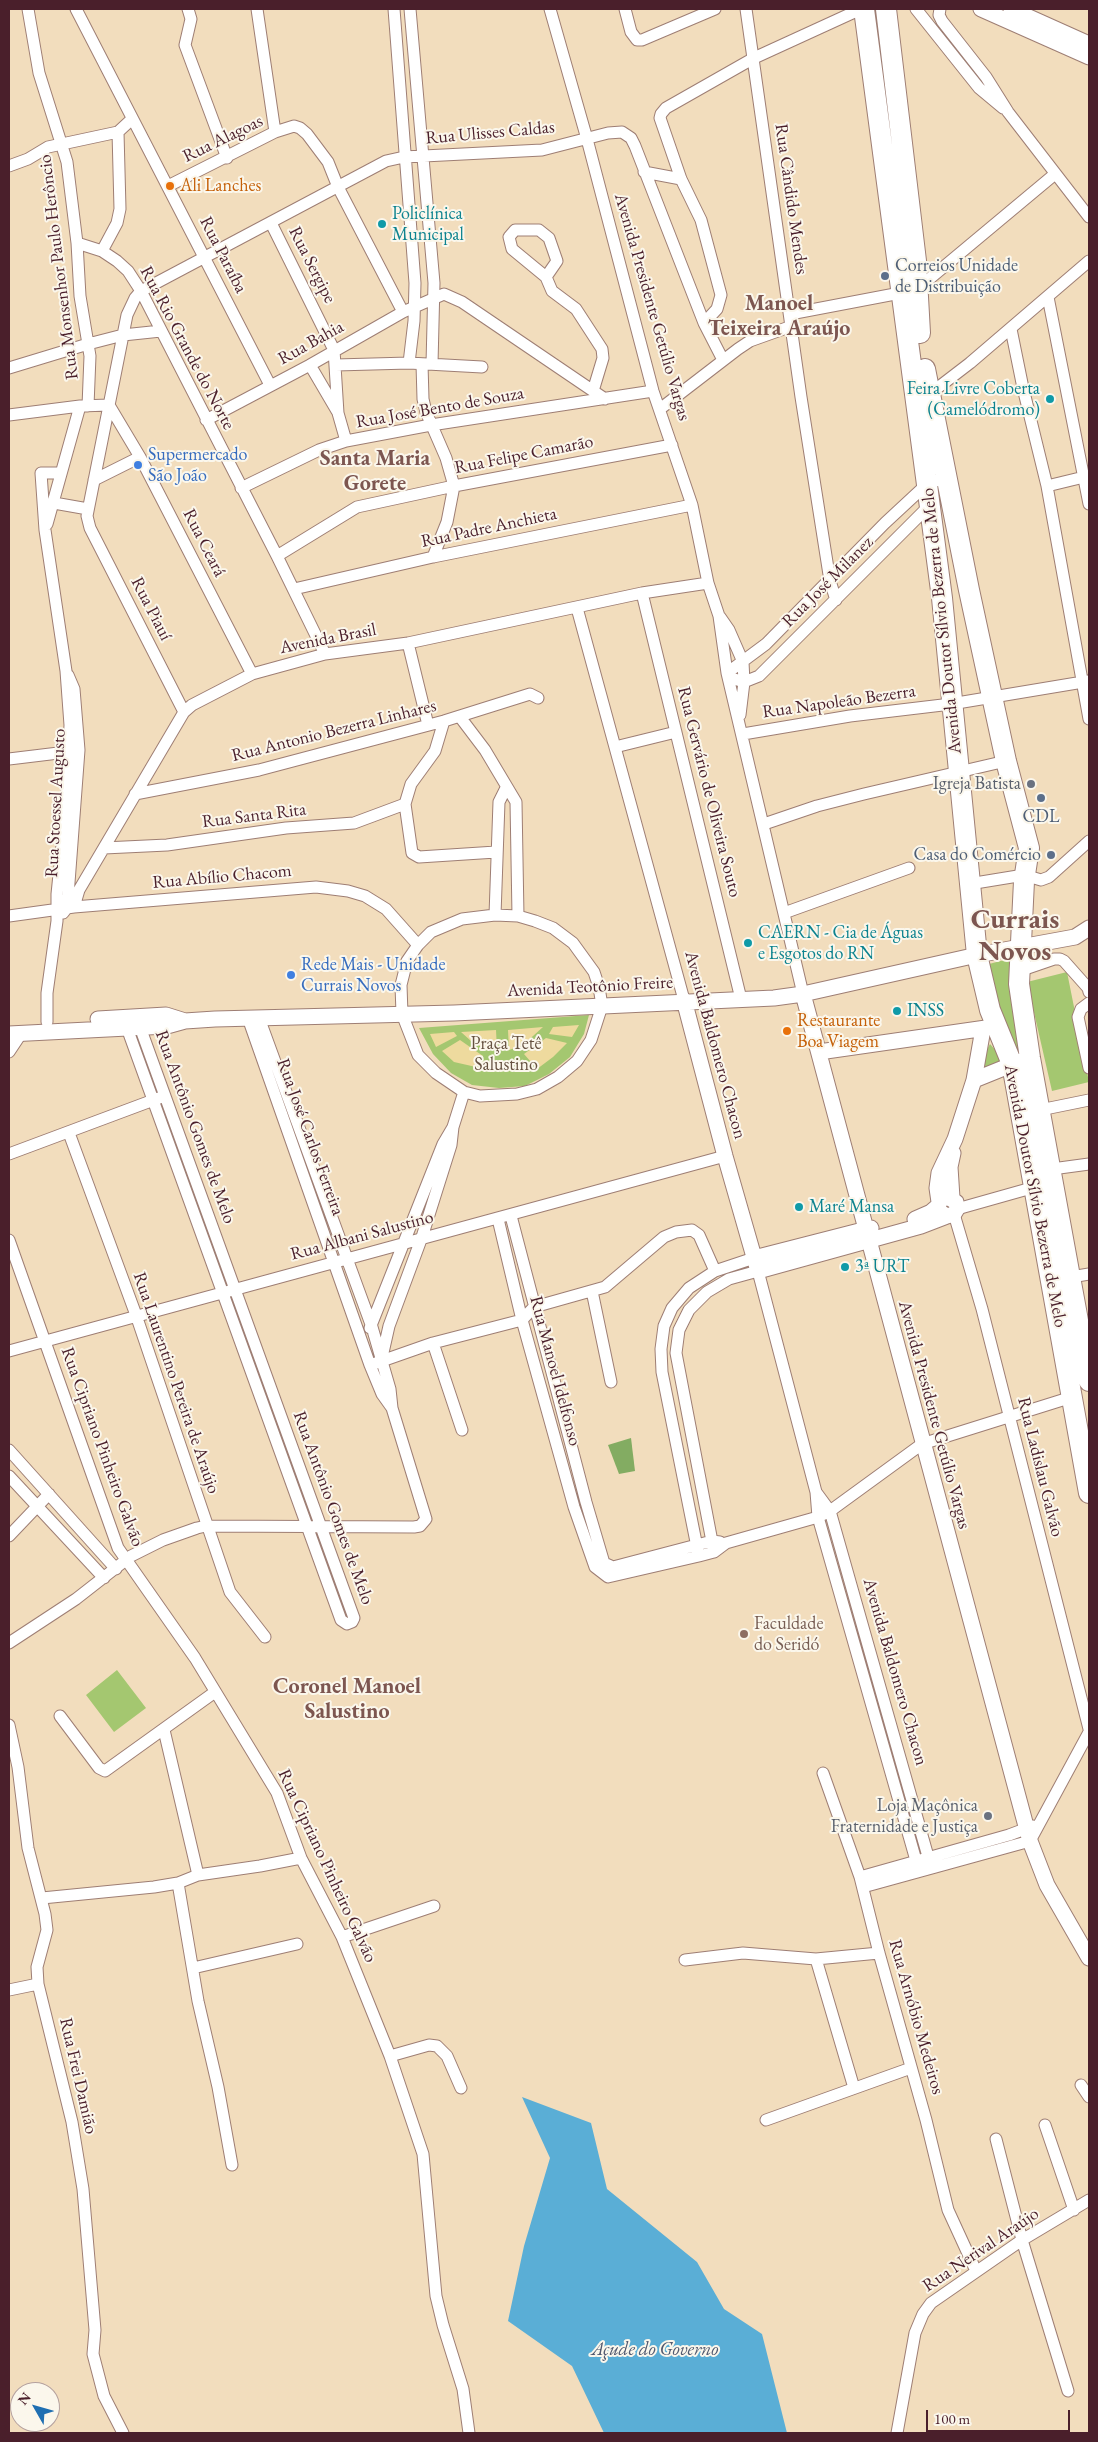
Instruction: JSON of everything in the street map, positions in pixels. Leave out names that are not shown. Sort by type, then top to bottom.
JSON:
[{"type":"highway","name":"Avenida Doutor Sílvio Bezerra de Melo","points":[[863,9],[874,80],[891,138],[897,186],[916,261],[909,291],[922,397],[927,484],[942,598],[977,955],[987,1000],[990,1027],[1021,1061],[1040,1110],[1052,1169],[1080,1276],[1089,1382]]},
{"type":"highway","name":"Avenida Doutor Sílvio Bezerra de Melo","points":[[886,9],[894,76],[891,138]]},
{"type":"highway","points":[[874,80],[894,76]]},
{"type":"highway","name":"Avenida Doutor Sílvio Bezerra de Melo","points":[[922,397],[948,486],[1006,761],[1029,848],[1024,875],[1022,946],[1018,972],[1021,1061],[1035,1187],[1089,1493]]},
{"type":"highway","points":[[942,598],[969,590]]},
{"type":"main road","points":[[981,9],[1052,34],[1089,44]]},
{"type":"main road","points":[[1011,9],[1089,57]]},
{"type":"main road","name":"Avenida Teotônio Freire","points":[[185,1021],[602,1006],[802,994],[977,955],[1074,937],[1089,928]]},
{"type":"main road","name":"Avenida Presidente Getúlio Vargas","points":[[802,994],[1028,1835],[1046,1885],[1089,1958]]},
{"type":"main road","name":"Avenida Baldomero Chacon","points":[[684,1000],[756,1264]]},
{"type":"main road","points":[[13,1031],[47,1022],[166,1015],[185,1021]]},
{"type":"main road","points":[[13,1031],[166,1026],[185,1021]]},
{"type":"main road","points":[[756,1264],[866,1234],[921,1226],[948,1207],[950,1167],[955,1139],[990,1027],[819,1052]]},
{"type":"main road","points":[[974,1080],[1021,1061]]},
{"type":"street","name":"Rua Monsenhor Paulo Herôncio","points":[[28,9],[39,73],[62,144],[77,244],[80,296],[88,344],[91,382],[61,473],[45,530]]},
{"type":"street","points":[[257,9],[276,132]]},
{"type":"street","points":[[394,9],[404,157],[411,220],[415,307],[409,363]]},
{"type":"street","points":[[410,9],[424,156],[434,297],[423,399],[431,424],[446,458],[454,486],[446,522],[433,557]]},
{"type":"street","name":"Avenida Presidente Getúlio Vargas","points":[[550,9],[587,139],[653,390],[692,505],[708,583],[719,616],[728,675],[802,994]]},
{"type":"street","points":[[625,9],[627,23],[634,37],[642,40],[715,9]]},
{"type":"street","name":"Rua Cândido Mendes","points":[[746,9],[830,581],[836,600]]},
{"type":"street","points":[[704,323],[716,310],[721,295],[700,220],[681,179],[660,118],[666,108],[754,58],[863,9]]},
{"type":"street","points":[[916,9],[938,24],[986,77],[1008,112],[1089,217]]},
{"type":"street","points":[[938,24],[940,9]]},
{"type":"street","name":"Rua Paraíba","points":[[81,11],[132,118],[270,385]]},
{"type":"street","points":[[190,14],[185,45],[227,158]]},
{"type":"street","points":[[9,166],[28,159],[48,147],[118,132],[132,118]]},
{"type":"street","name":"Rua Alagoas","points":[[168,186],[276,132],[294,126],[307,134],[328,162],[338,187]]},
{"type":"street","points":[[102,250],[117,224],[120,209],[118,132]]},
{"type":"street","name":"Rua Ulisses Caldas","points":[[141,291],[271,224],[386,161],[404,157],[542,150],[608,133],[626,134],[635,146],[644,172]]},
{"type":"street","points":[[644,172],[681,179]]},
{"type":"street","points":[[644,172],[704,323],[723,360]]},
{"type":"street","points":[[790,314],[909,291],[1055,174]]},
{"type":"street","points":[[338,187],[404,312]]},
{"type":"street","name":"Rua Sergipe","points":[[271,224],[334,350],[338,413]]},
{"type":"street","points":[[546,277],[557,260],[549,238],[538,230],[515,230],[509,237],[512,249],[546,277],[552,291],[580,314],[602,349],[603,358],[593,391]]},
{"type":"street","name":"Rua Rio Grande do Norte","points":[[77,244],[102,250],[118,261],[128,271],[141,291],[294,589],[325,654]]},
{"type":"street","points":[[922,397],[1011,329],[1089,261]]},
{"type":"street","points":[[54,503],[88,508],[129,308],[141,291]]},
{"type":"street","points":[[434,297],[444,294],[462,302],[605,399]]},
{"type":"street","name":"Rua Bahia","points":[[206,420],[434,297]]},
{"type":"street","points":[[1048,297],[1086,464],[1084,477],[1089,504]]},
{"type":"street","points":[[660,409],[750,341],[792,326]]},
{"type":"street","points":[[1011,329],[1047,486],[1086,682],[1089,719]]},
{"type":"street","points":[[9,368],[123,335],[161,331]]},
{"type":"street","points":[[336,365],[409,363],[482,367]]},
{"type":"street","points":[[310,365],[338,413],[346,441]]},
{"type":"street","name":"Rua José Bento de Souza","points":[[241,488],[319,450],[346,441],[431,424],[605,399],[653,390]]},
{"type":"street","points":[[9,415],[108,405]]},
{"type":"street","name":"Rua Ceará","points":[[108,405],[140,457],[252,674]]},
{"type":"street","name":"Rua Felipe Camarão","points":[[277,556],[357,507],[454,486],[672,445]]},
{"type":"street","points":[[94,480],[140,457]]},
{"type":"street","name":"Rua Stoessel Augusto","points":[[61,473],[41,472],[45,530],[73,717],[74,751],[66,908]]},
{"type":"street","points":[[1047,486],[1084,477]]},
{"type":"street","name":"Rua José Milanez","points":[[728,675],[766,644],[885,523],[927,484],[948,486]]},
{"type":"street","name":"Rua José Milanez","points":[[744,682],[759,676],[948,486]]},
{"type":"street","name":"Rua Padre Anchieta","points":[[294,589],[433,557],[692,505]]},
{"type":"street","name":"Rua Piauí","points":[[88,508],[88,522],[184,712]]},
{"type":"street","name":"Avenida Brasil","points":[[47,1022],[50,964],[57,921],[79,890],[184,712],[192,705],[252,674],[325,654],[408,643],[642,594],[708,583]]},
{"type":"street","name":"Rua Gervário de Oliveira Souto","points":[[642,594],[741,999]]},
{"type":"street","name":"Avenida Baldomero Chacon","points":[[577,608],[684,1000]]},
{"type":"street","name":"Avenida Presidente Getúlio Vargas","points":[[719,616],[729,630],[743,662],[744,682],[741,729]]},
{"type":"street","points":[[408,643],[428,725]]},
{"type":"street","points":[[728,675],[744,682]]},
{"type":"street","name":"Rua Napoleão Bezerra","points":[[741,729],[951,704],[1086,682]]},
{"type":"street","name":"Rua Antonio Bezerra Linhares","points":[[135,794],[259,770],[444,722],[530,694],[538,698]]},
{"type":"street","points":[[460,717],[485,750],[516,802],[518,916]]},
{"type":"street","points":[[444,722],[436,751],[411,784],[404,804],[412,853],[416,857],[496,852]]},
{"type":"street","points":[[615,747],[676,732]]},
{"type":"street","points":[[9,759],[74,751]]},
{"type":"street","points":[[764,824],[855,796],[958,774],[1006,761]]},
{"type":"street","points":[[495,915],[499,802],[506,788]]},
{"type":"street","name":"Rua Santa Rita","points":[[104,848],[131,849],[286,828],[354,823],[404,804]]},
{"type":"street","points":[[969,884],[1024,875],[1041,880],[1049,878],[1089,841]]},
{"type":"street","points":[[784,913],[909,868]]},
{"type":"street","name":"Rua Abílio Chacom","points":[[9,916],[66,908],[316,887],[365,896],[386,909],[418,945]]},
{"type":"street","points":[[495,915],[518,916],[553,928],[573,943],[594,972],[602,1006],[591,1040],[577,1060],[558,1077],[537,1089],[517,1094],[480,1096],[464,1092],[436,1073],[418,1055],[402,1014],[401,985],[407,961],[418,945],[431,932],[462,918],[495,915]]},
{"type":"street","points":[[1018,972],[1054,959],[1064,961],[1089,990]]},
{"type":"street","points":[[1089,1003],[1081,1009],[1078,1017],[1089,1068]]},
{"type":"street","name":"Rua José Carlos Ferreira","points":[[253,1018],[372,1327],[390,1390],[392,1408],[426,1516],[426,1519],[420,1526],[321,1526]]},
{"type":"street","name":"Rua José Carlos Ferreira","points":[[253,1018],[370,1365],[382,1394],[392,1408]]},
{"type":"street","name":"Rua Antônio Gomes de Melo","points":[[134,1027],[166,1096],[354,1618],[352,1622],[347,1624],[341,1620],[153,1101],[134,1027]]},
{"type":"street","points":[[9,1052],[13,1031]]},
{"type":"street","points":[[359,1331],[372,1327],[443,1144],[453,1127],[464,1092]]},
{"type":"street","points":[[9,1154],[166,1096]]},
{"type":"street","points":[[1040,1110],[1089,1100]]},
{"type":"street","points":[[382,1360],[389,1326],[422,1237],[453,1140],[453,1127]]},
{"type":"street","name":"Rua Laurentino Pereira de Araújo","points":[[69,1133],[136,1315],[206,1526],[234,1600],[265,1637]]},
{"type":"street","name":"Rua Albani Salustino","points":[[9,1351],[422,1237],[511,1216],[725,1156]]},
{"type":"street","points":[[1052,1169],[1089,1164]]},
{"type":"street","points":[[179,1172],[192,1167]]},
{"type":"street","points":[[948,1207],[1035,1187]]},
{"type":"street","name":"Rua Ladislau Galvão","points":[[948,1207],[982,1309],[1089,1730]]},
{"type":"street","points":[[196,1220],[209,1216]]},
{"type":"street","name":"Rua Manoel Idelfonso","points":[[511,1216],[528,1314],[574,1507],[588,1528]]},
{"type":"street","name":"Rua Manoel Idelfonso","points":[[498,1219],[528,1314],[561,1399],[588,1528]]},
{"type":"street","points":[[370,1365],[528,1314],[612,1283],[664,1237],[686,1230],[692,1230],[699,1236],[715,1270]]},
{"type":"street","name":"Rua Cipriano Pinheiro Galvão","points":[[9,1240],[109,1527],[125,1560],[194,1658],[277,1793],[301,1858],[342,1937],[390,2056],[423,2154],[436,2296],[463,2389],[469,2433]]},
{"type":"street","points":[[698,1551],[664,1380],[661,1348],[664,1326],[672,1308],[689,1288],[715,1270],[756,1264]]},
{"type":"street","points":[[713,1546],[676,1353],[679,1330],[689,1310],[707,1292],[756,1264]]},
{"type":"street","name":"Avenida Baldomero Chacon","points":[[756,1264],[816,1492],[818,1517],[924,1864]]},
{"type":"street","points":[[1051,1280],[1080,1276]]},
{"type":"street","points":[[592,1291],[611,1382]]},
{"type":"street","points":[[434,1343],[462,1430]]},
{"type":"street","points":[[243,1348],[255,1344]]},
{"type":"street","points":[[588,1528],[604,1563],[610,1567],[698,1551],[818,1517],[830,1511],[922,1444],[1072,1397]]},
{"type":"street","points":[[263,1404],[275,1400]]},
{"type":"street","points":[[9,1450],[116,1569]]},
{"type":"street","points":[[283,1459],[294,1455]]},
{"type":"street","points":[[9,1476],[104,1578]]},
{"type":"street","name":"Avenida Baldomero Chacon","points":[[816,1492],[830,1511],[924,1864]]},
{"type":"street","points":[[9,1536],[49,1494]]},
{"type":"street","points":[[9,1643],[54,1614],[116,1569],[125,1560],[163,1540],[206,1526],[321,1526]]},
{"type":"street","points":[[60,1716],[99,1768],[105,1771],[215,1692]]},
{"type":"street","name":"Rua Frei Damião","points":[[9,1725],[18,1767],[28,1848],[42,1898],[47,1930],[37,1967],[38,1984],[72,2122],[83,2189],[95,2330],[93,2354],[104,2396],[123,2433]]},
{"type":"street","points":[[164,1730],[198,1875]]},
{"type":"street","points":[[862,1882],[1028,1835],[1042,1822],[1089,1730]]},
{"type":"street","name":"Rua Arnóbio Medeiros","points":[[823,1773],[862,1882],[879,1953],[912,2068],[948,2210],[976,2271]]},
{"type":"street","points":[[42,1898],[178,1883],[198,1875],[301,1858]]},
{"type":"street","points":[[178,1883],[198,2001],[218,2087],[232,2165]]},
{"type":"street","points":[[342,1937],[434,1906]]},
{"type":"street","points":[[193,1968],[297,1944]]},
{"type":"street","points":[[685,1960],[743,1952],[816,1959],[879,1953]]},
{"type":"street","points":[[816,1959],[854,2088]]},
{"type":"street","points":[[9,1990],[38,1984]]},
{"type":"street","points":[[390,2056],[429,2045],[437,2046],[447,2056],[461,2088]]},
{"type":"street","points":[[766,2120],[912,2068]]},
{"type":"street","points":[[1081,2085],[1089,2097]]},
{"type":"street","points":[[1045,2124],[1074,2210]]},
{"type":"street","points":[[996,2139],[1022,2240],[1068,2390]]},
{"type":"street","name":"Rua Nerival Araújo","points":[[897,2433],[918,2324],[931,2303],[1022,2240],[1089,2200]]},
{"type":"green space","points":[[1016,957],[1020,1051],[1016,1049],[994,1001],[989,964]]},
{"type":"green space","points":[[1067,972],[1089,1082],[1052,1091],[1027,982]]},
{"type":"green space","name":"Praça Tetê Salustino","points":[[589,1015],[584,1034],[570,1057],[549,1074],[525,1086],[499,1088],[472,1085],[451,1073],[433,1054],[419,1028]]},
{"type":"green space","points":[[990,1044],[1005,1061],[981,1069],[984,1055]]},
{"type":"green space","points":[[631,1438],[635,1471],[619,1474],[608,1445]]},
{"type":"green space","points":[[117,1670],[146,1708],[114,1732],[86,1695]]},
{"type":"sand","points":[[579,1025],[572,1037],[549,1034],[553,1027]]},
{"type":"sand","points":[[543,1027],[523,1045],[509,1050],[508,1030]]},
{"type":"sand","points":[[496,1030],[497,1050],[487,1050],[471,1041],[461,1032]]},
{"type":"sand","points":[[454,1032],[457,1036],[436,1047],[430,1034]]},
{"type":"sand","points":[[546,1038],[567,1043],[537,1069],[524,1054]]},
{"type":"sand","points":[[460,1040],[483,1056],[476,1067],[454,1062],[442,1051]]},
{"type":"water","name":"Açude do Governo","points":[[522,2097],[591,2123],[607,2189],[697,2262],[724,2309],[762,2334],[787,2433],[604,2433],[572,2366],[508,2321],[524,2246],[550,2158]]},
{"type":"place","name":"Ali Lanches","points":[[170,186]]},
{"type":"place","name":"Policlínica Municipal","points":[[382,224]]},
{"type":"place","name":"Correios Unidade de Distribuição","points":[[885,276]]},
{"type":"place","name":"Feira Livre Coberta (Camelódromo)","points":[[1050,399]]},
{"type":"place","name":"Supermercado São João","points":[[138,465]]},
{"type":"place","name":"Igreja Batista","points":[[1031,784]]},
{"type":"place","name":"CDL","points":[[1041,798]]},
{"type":"place","name":"Casa do Comércio","points":[[1051,855]]},
{"type":"place","name":"CAERN - Cia de Águas e Esgotos do RN","points":[[748,943]]},
{"type":"place","name":"Rede Mais - Unidade Currais Novos","points":[[291,975]]},
{"type":"place","name":"INSS","points":[[897,1011]]},
{"type":"place","name":"Restaurante Boa Viagem","points":[[787,1031]]},
{"type":"place","name":"Maré Mansa","points":[[799,1207]]},
{"type":"place","name":"3ª URT","points":[[845,1267]]},
{"type":"place","name":"Faculdade do Seridó","points":[[744,1634]]},
{"type":"place","name":"Loja Maçônica Fraternidade e Justiça","points":[[988,1816]]},
{"type":"district","name":"Manoel Teixeira Araújo","points":[[779,316]]},
{"type":"district","name":"Santa Maria Gorete","points":[[375,472]]},
{"type":"district","name":"Currais Novos","points":[[1015,936]]},
{"type":"district","name":"Coronel Manoel Salustino","points":[[347,1700]]}]
